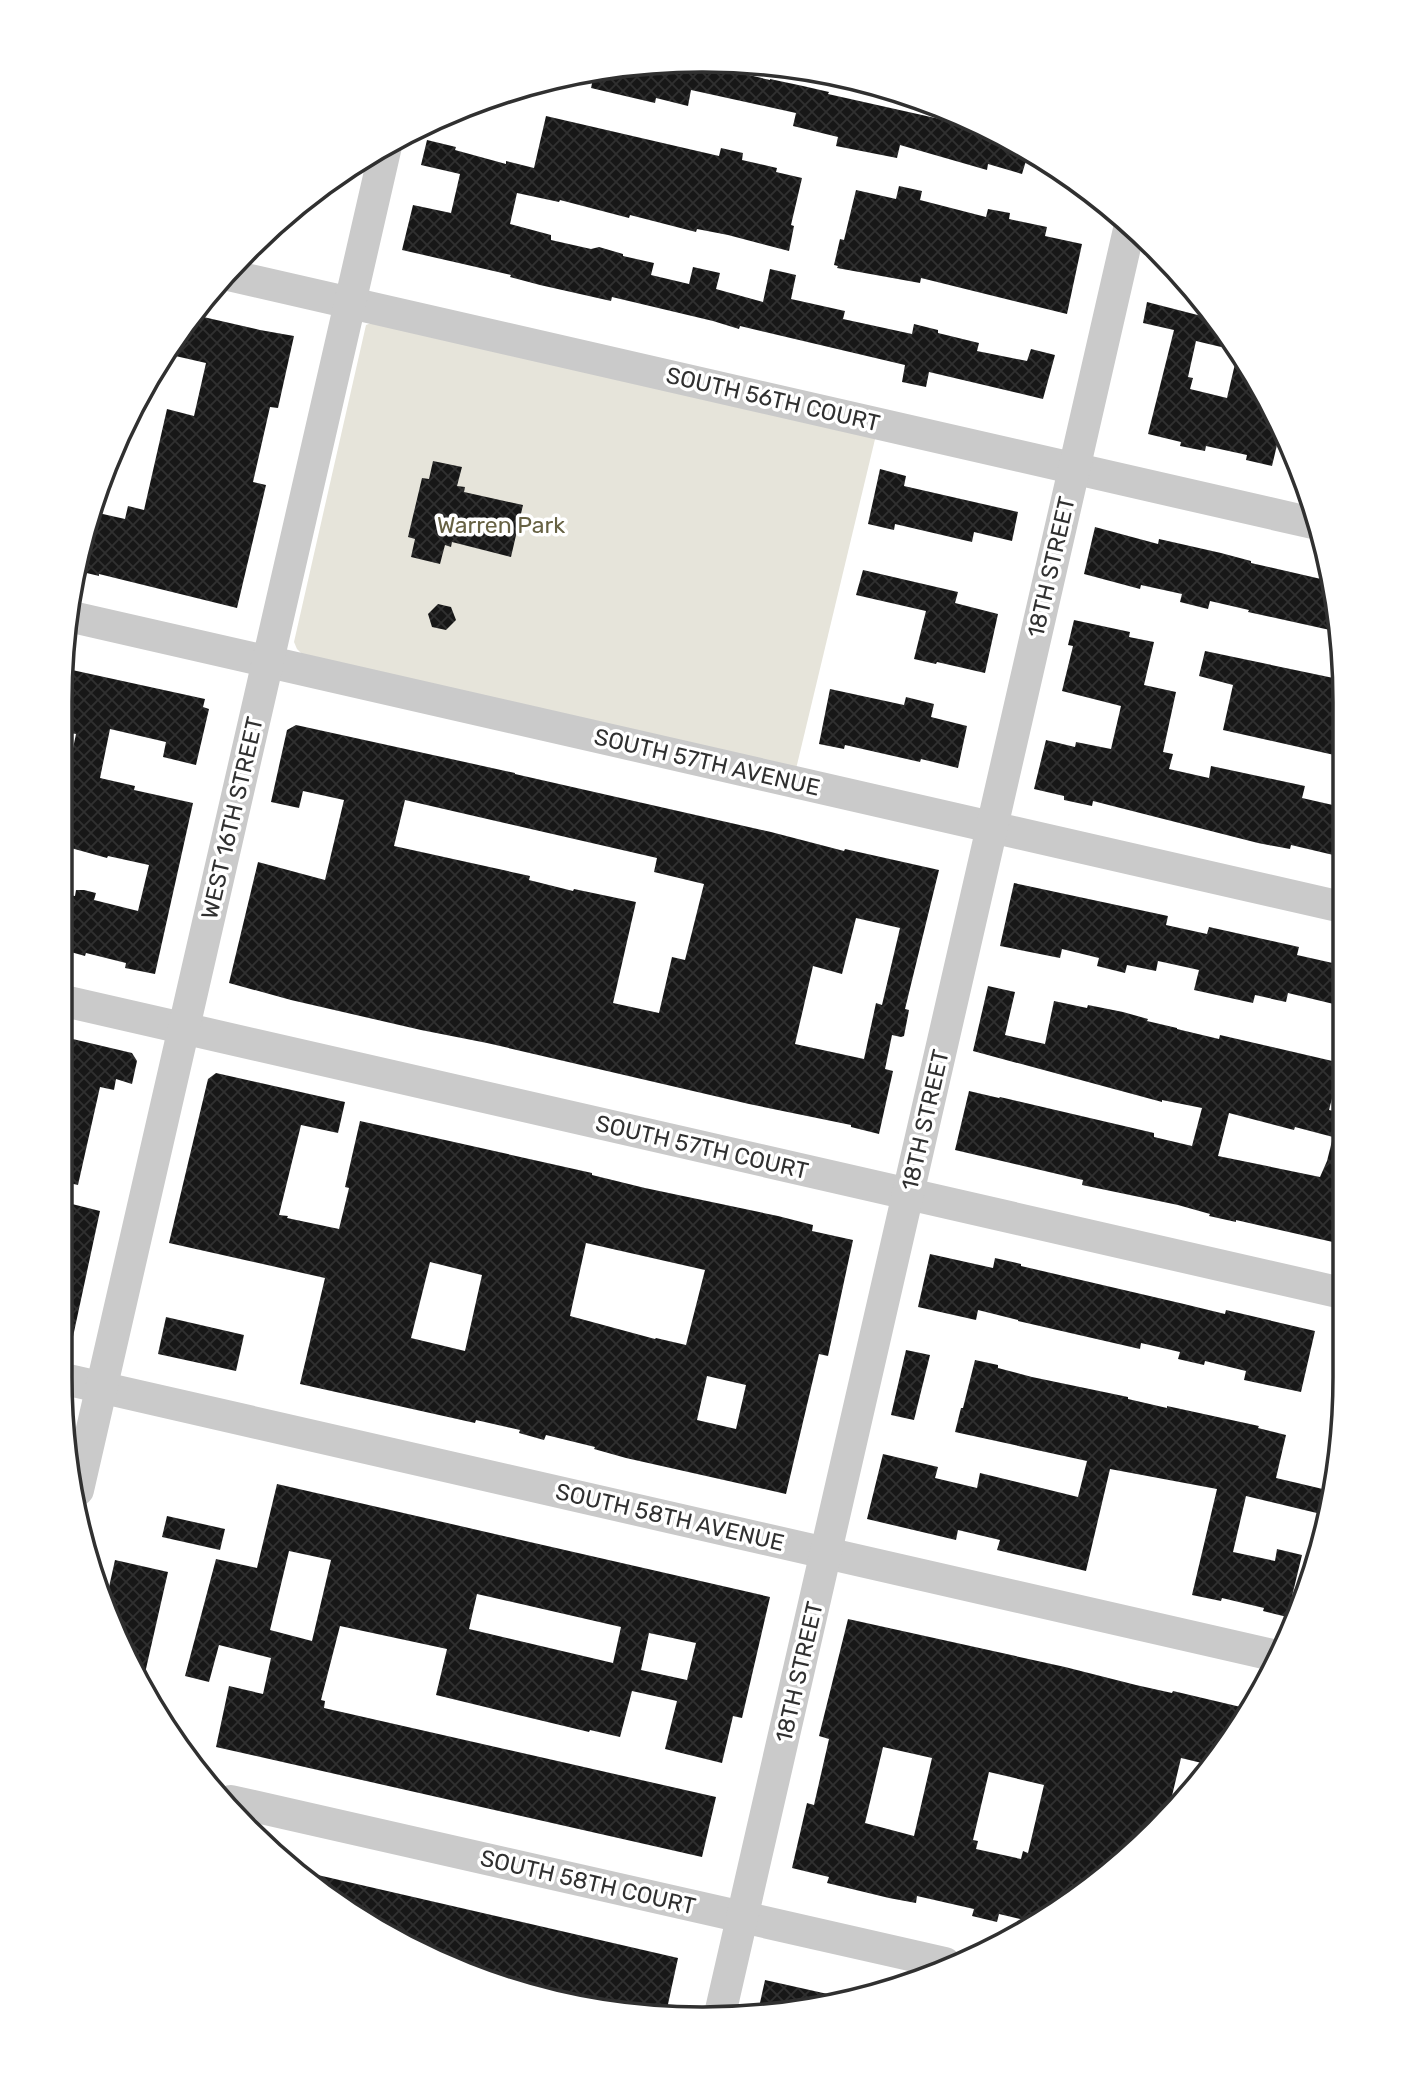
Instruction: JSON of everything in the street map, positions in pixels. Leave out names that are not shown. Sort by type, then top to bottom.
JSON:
[{"type":"street","name":"WEST 16TH STREET","points":[[80,1479],[383,158]]},
{"type":"street","name":"18TH STREET","points":[[722,2007],[1127,236]]},
{"type":"street","name":"SOUTH 56TH COURT","points":[[237,277],[1307,522]]},
{"type":"street","name":"SOUTH 57TH AVENUE","points":[[77,618],[1333,905]]},
{"type":"street","name":"SOUTH 57TH COURT","points":[[72,1003],[1333,1291]]},
{"type":"street","name":"SOUTH 58TH AVENUE","points":[[72,1381],[1268,1654]]},
{"type":"street","name":"SOUTH 58TH COURT","points":[[237,1802],[938,1961]]},
{"type":"green space","name":"Warren Park","points":[[374,322],[876,435],[796,769],[303,655],[297,649],[294,642],[366,325]]},
{"type":"building","points":[[661,73],[739,73],[944,120],[1026,161],[1022,174],[988,164],[987,170],[900,145],[897,158],[836,146],[838,137],[793,126],[796,113],[691,90],[688,106],[656,98],[655,103],[591,88],[592,82],[620,77]]},
{"type":"building","points":[[546,116],[719,156],[721,148],[743,153],[742,160],[777,168],[776,172],[802,178],[791,225],[794,226],[789,251],[728,235],[697,229],[696,232],[630,215],[629,218],[560,200],[559,202],[517,193],[510,224],[551,235],[551,240],[591,249],[599,247],[654,263],[651,275],[689,284],[693,267],[720,273],[716,289],[763,302],[770,269],[796,275],[791,299],[845,311],[843,319],[912,334],[914,324],[979,343],[977,351],[1027,361],[1031,349],[1055,355],[1043,399],[929,372],[926,387],[902,382],[905,365],[740,326],[739,329],[612,297],[611,301],[540,285],[510,277],[511,275],[402,250],[413,205],[451,213],[460,174],[421,165],[427,140],[506,164],[506,161],[534,168]]},
{"type":"building","points":[[899,186],[922,191],[920,200],[986,217],[988,209],[1010,213],[1009,219],[1047,227],[1045,236],[1082,244],[1067,314],[921,278],[920,283],[837,268],[838,266],[834,265],[840,239],[844,240],[856,190],[896,199]]},
{"type":"building","points":[[1147,302],[1200,316],[1203,319],[1224,348],[1196,341],[1188,377],[1193,378],[1190,389],[1227,398],[1235,364],[1277,444],[1272,466],[1246,460],[1247,455],[1206,446],[1205,451],[1180,446],[1181,442],[1148,434],[1174,330],[1143,323]]},
{"type":"building","points":[[204,317],[294,336],[278,408],[270,407],[253,482],[266,485],[237,608],[85,573],[101,514],[125,519],[128,506],[144,510],[167,409],[194,416],[206,363],[175,356]]},
{"type":"building","points":[[433,461],[462,467],[457,486],[465,487],[464,492],[523,505],[511,557],[452,542],[451,547],[445,545],[440,564],[411,557],[415,539],[408,537],[422,478],[429,479]]},
{"type":"building","points":[[880,469],[906,476],[904,486],[1018,512],[1012,541],[974,532],[972,542],[895,524],[894,530],[868,524]]},
{"type":"building","points":[[1095,527],[1158,544],[1159,539],[1221,553],[1251,563],[1321,579],[1329,630],[1210,601],[1208,609],[1180,602],[1182,594],[1141,585],[1140,589],[1084,574]]},
{"type":"building","points":[[863,570],[958,592],[955,603],[998,614],[985,673],[914,659],[926,611],[856,595]]},
{"type":"building","points":[[438,604],[451,607],[456,620],[446,630],[432,627],[428,614]]},
{"type":"building","points":[[1074,620],[1130,632],[1129,637],[1154,642],[1144,685],[1176,692],[1163,752],[1173,754],[1169,769],[1209,778],[1211,766],[1305,786],[1302,798],[1333,805],[1333,855],[1291,845],[1290,849],[1258,843],[1093,801],[1092,806],[1064,800],[1064,796],[1034,789],[1046,740],[1075,747],[1076,742],[1111,749],[1121,706],[1062,691],[1073,646],[1068,645]]},
{"type":"building","points":[[1205,651],[1332,678],[1333,755],[1223,730],[1233,685],[1199,676]]},
{"type":"building","points":[[73,670],[205,699],[203,707],[209,709],[196,765],[163,757],[166,742],[110,729],[100,778],[135,786],[134,790],[193,803],[155,974],[125,968],[126,963],[72,952],[72,895],[75,896],[76,890],[96,893],[94,900],[138,911],[149,865],[72,848],[72,753],[76,734],[72,733]]},
{"type":"building","points":[[830,689],[904,705],[906,697],[934,704],[931,717],[967,726],[958,768],[845,745],[844,749],[819,744]]},
{"type":"building","points":[[296,725],[515,773],[844,851],[845,849],[939,870],[905,1009],[909,1010],[904,1036],[892,1035],[885,1069],[893,1071],[879,1134],[851,1125],[291,1000],[229,983],[258,862],[325,880],[344,800],[303,791],[299,808],[271,802],[287,730]],"holes":[[[405,800],[657,858],[654,872],[704,884],[685,960],[672,957],[659,1013],[613,1003],[636,902],[574,889],[573,891],[529,880],[530,876],[394,846]],[[856,918],[900,928],[882,1005],[876,1003],[864,1059],[795,1044],[813,966],[842,974]]]},
{"type":"building","points":[[1014,883],[1168,916],[1166,925],[1207,934],[1209,927],[1299,947],[1297,955],[1333,963],[1333,1004],[1288,993],[1286,1002],[1255,995],[1253,1003],[1194,990],[1199,970],[1158,961],[1156,971],[1127,965],[1125,973],[1097,966],[1099,958],[1062,949],[1060,958],[1000,946]]},
{"type":"building","points":[[988,986],[1015,992],[1005,1035],[1045,1044],[1054,1001],[1123,1012],[1148,1019],[1147,1021],[1219,1039],[1220,1035],[1333,1061],[1333,1094],[1329,1110],[1333,1111],[1333,1137],[1333,1242],[1209,1216],[1210,1214],[1178,1205],[1082,1185],[1083,1180],[955,1150],[969,1091],[1154,1133],[1154,1137],[1192,1146],[1202,1108],[1162,1102],[973,1051]],"holes":[[[1229,1113],[1333,1137],[1320,1177],[1218,1156]]]},
{"type":"building","points":[[72,1039],[132,1053],[137,1061],[132,1084],[116,1079],[114,1090],[100,1087],[78,1185],[72,1184]]},
{"type":"building","points":[[216,1073],[345,1102],[338,1133],[301,1125],[279,1215],[288,1216],[287,1218],[339,1229],[349,1188],[345,1187],[360,1121],[592,1173],[645,1188],[778,1216],[813,1225],[812,1231],[853,1240],[828,1356],[819,1354],[786,1494],[626,1458],[546,1435],[544,1440],[519,1433],[520,1430],[476,1420],[475,1423],[300,1384],[325,1278],[169,1243],[208,1079]],"holes":[[[586,1243],[705,1270],[686,1345],[570,1316]],[[430,1262],[482,1275],[465,1351],[411,1338]],[[707,1376],[746,1385],[736,1429],[697,1420]]]},
{"type":"building","points":[[72,1204],[100,1211],[72,1341]]},
{"type":"building","points":[[930,1254],[993,1268],[995,1258],[1225,1314],[1226,1310],[1315,1331],[1301,1392],[1244,1380],[1246,1371],[1205,1361],[1204,1365],[1178,1359],[1180,1352],[1141,1343],[1140,1349],[978,1310],[976,1320],[918,1307]]},
{"type":"building","points":[[166,1317],[244,1335],[236,1371],[158,1354]]},
{"type":"building","points":[[906,1350],[930,1355],[914,1420],[891,1415]]},
{"type":"building","points":[[975,1360],[1032,1377],[1259,1426],[1258,1428],[1286,1435],[1276,1478],[1323,1489],[1318,1513],[1246,1496],[1233,1552],[1275,1561],[1277,1549],[1302,1555],[1286,1617],[1263,1611],[1264,1608],[1222,1598],[1221,1601],[1192,1595],[1217,1489],[1110,1469],[1086,1571],[997,1550],[1000,1540],[958,1530],[956,1540],[867,1519],[883,1454],[938,1467],[935,1478],[977,1488],[980,1473],[1078,1497],[1087,1461],[955,1432]]},
{"type":"building","points":[[277,1484],[770,1597],[742,1718],[733,1716],[722,1763],[665,1749],[677,1701],[632,1691],[620,1737],[590,1730],[589,1732],[436,1695],[447,1649],[340,1626],[321,1700],[325,1701],[324,1708],[716,1797],[702,1857],[216,1747],[229,1686],[263,1694],[271,1658],[219,1645],[209,1682],[185,1676],[216,1559],[257,1568]],"holes":[[[289,1551],[331,1560],[312,1641],[270,1630]],[[477,1594],[621,1627],[613,1663],[469,1629]],[[649,1633],[696,1643],[687,1680],[641,1670]]]},
{"type":"building","points":[[167,1516],[225,1529],[220,1550],[162,1537]]},
{"type":"building","points":[[115,1560],[168,1572],[145,1671],[120,1618],[109,1589]]},
{"type":"building","points":[[848,1619],[1240,1707],[1201,1763],[1181,1758],[1171,1798],[1118,1851],[1053,1901],[1023,1920],[999,1914],[997,1922],[972,1916],[974,1909],[917,1896],[916,1903],[889,1898],[827,1883],[829,1877],[792,1868],[807,1803],[814,1805],[829,1739],[819,1736]],"holes":[[[883,1747],[932,1758],[914,1836],[865,1823]],[[989,1772],[1044,1785],[1028,1853],[1023,1851],[1021,1859],[976,1849],[978,1841],[973,1840]]]},
{"type":"building","points":[[316,1875],[678,1958],[668,2006],[620,2002],[539,1986],[500,1974],[424,1942],[387,1923]]},
{"type":"building","points":[[765,1980],[829,1994],[785,2002],[760,2004]]}]
